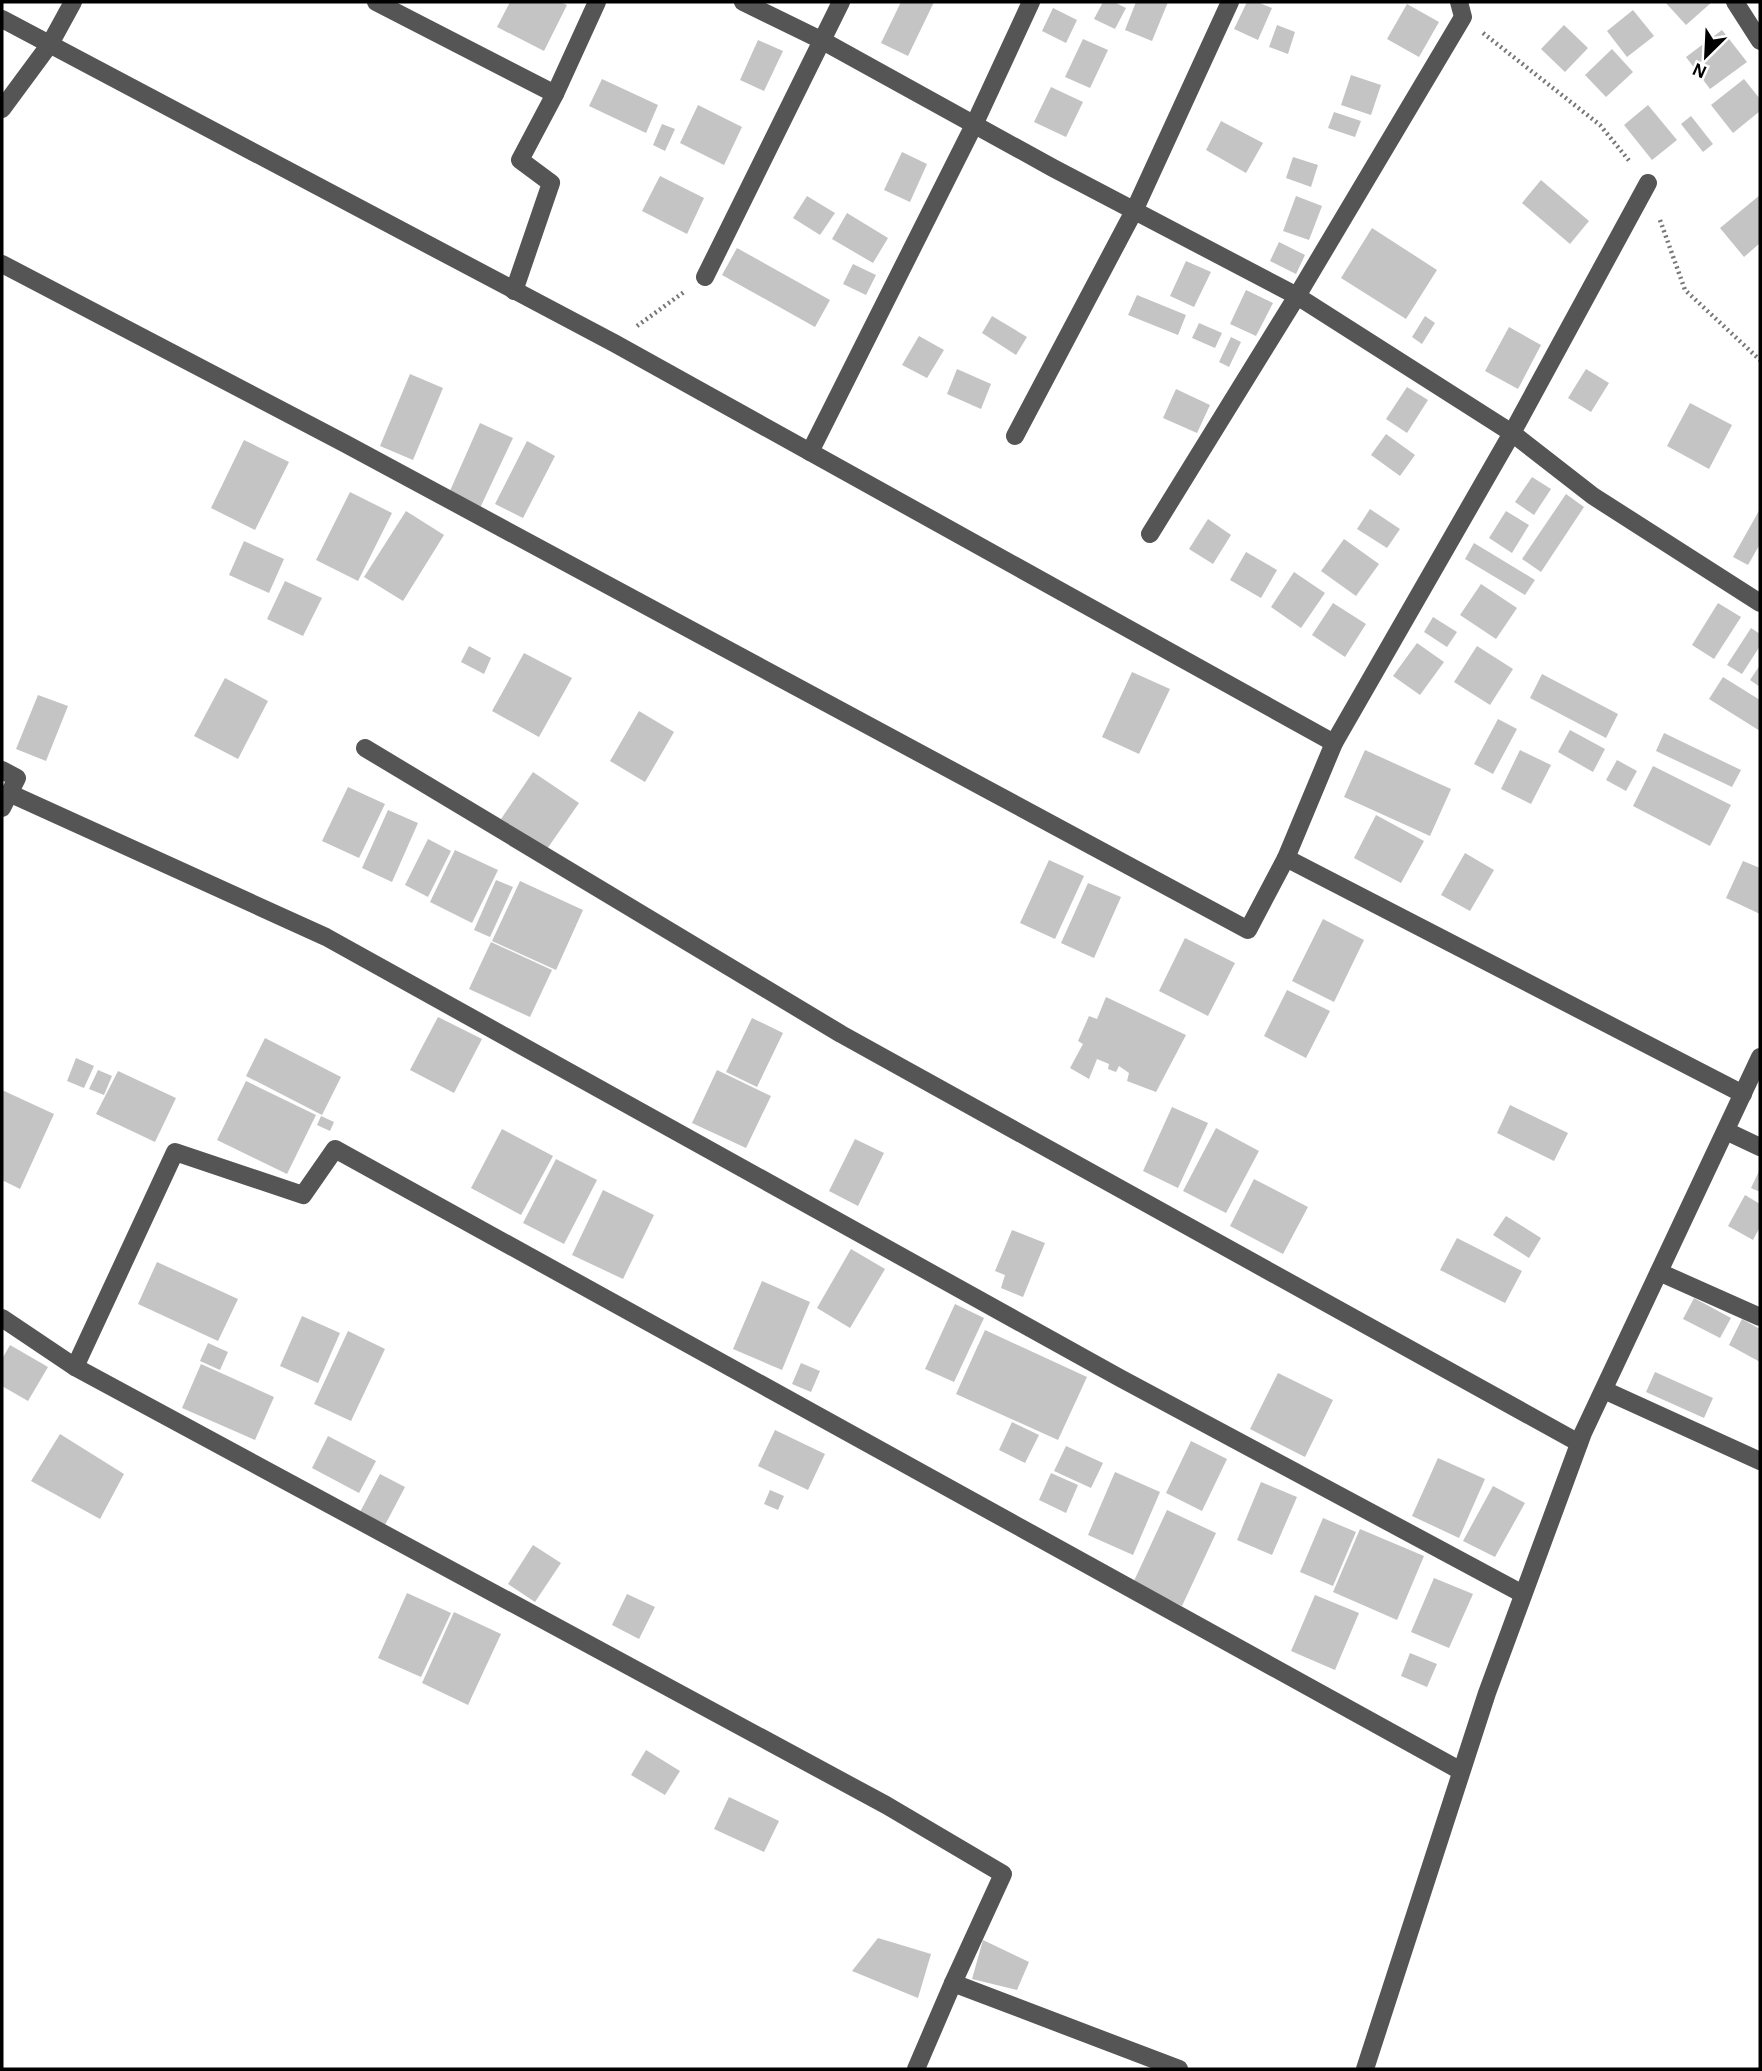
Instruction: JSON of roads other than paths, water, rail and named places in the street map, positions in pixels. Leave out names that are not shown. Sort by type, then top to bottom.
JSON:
[{"type":"street","points":[[2,109],[50,44],[73,2]]},
{"type":"street","points":[[376,2],[555,94]]},
{"type":"street","points":[[514,291],[551,184],[520,160],[555,94],[597,2]]},
{"type":"street","points":[[743,2],[822,41],[1134,211],[1297,296],[1512,433],[1593,496],[1760,603]]},
{"type":"street","points":[[705,277],[841,2]]},
{"type":"street","points":[[810,452],[974,125],[1031,2]]},
{"type":"street","points":[[1015,436],[1134,211],[1230,2]]},
{"type":"street","points":[[1150,534],[1297,296],[1463,17],[1459,2]]},
{"type":"street","points":[[1735,2],[1760,41]]},
{"type":"street","points":[[2,19],[614,343],[1334,743]]},
{"type":"street","points":[[2,264],[356,450],[1248,930],[1286,858],[1334,743],[1512,433],[1648,183]]},
{"type":"street","points":[[365,748],[841,1034],[1579,1443]]},
{"type":"street","points":[[2,770],[17,778],[6,800],[326,937],[1120,1378],[1523,1594]]},
{"type":"street","points":[[1286,858],[1744,1094]]},
{"type":"street","points":[[1365,2069],[1486,1693],[1579,1443],[1760,1057]]},
{"type":"street","points":[[1726,1131],[1760,1147]]},
{"type":"street","points":[[75,1367],[175,1152],[303,1195],[335,1149],[1461,1771]]},
{"type":"street","points":[[1659,1272],[1760,1317]]},
{"type":"street","points":[[2,1318],[75,1367],[886,1805],[1003,1874],[916,2069]]},
{"type":"street","points":[[1604,1390],[1760,1461]]},
{"type":"street","points":[[953,1983],[1179,2069]]}]
